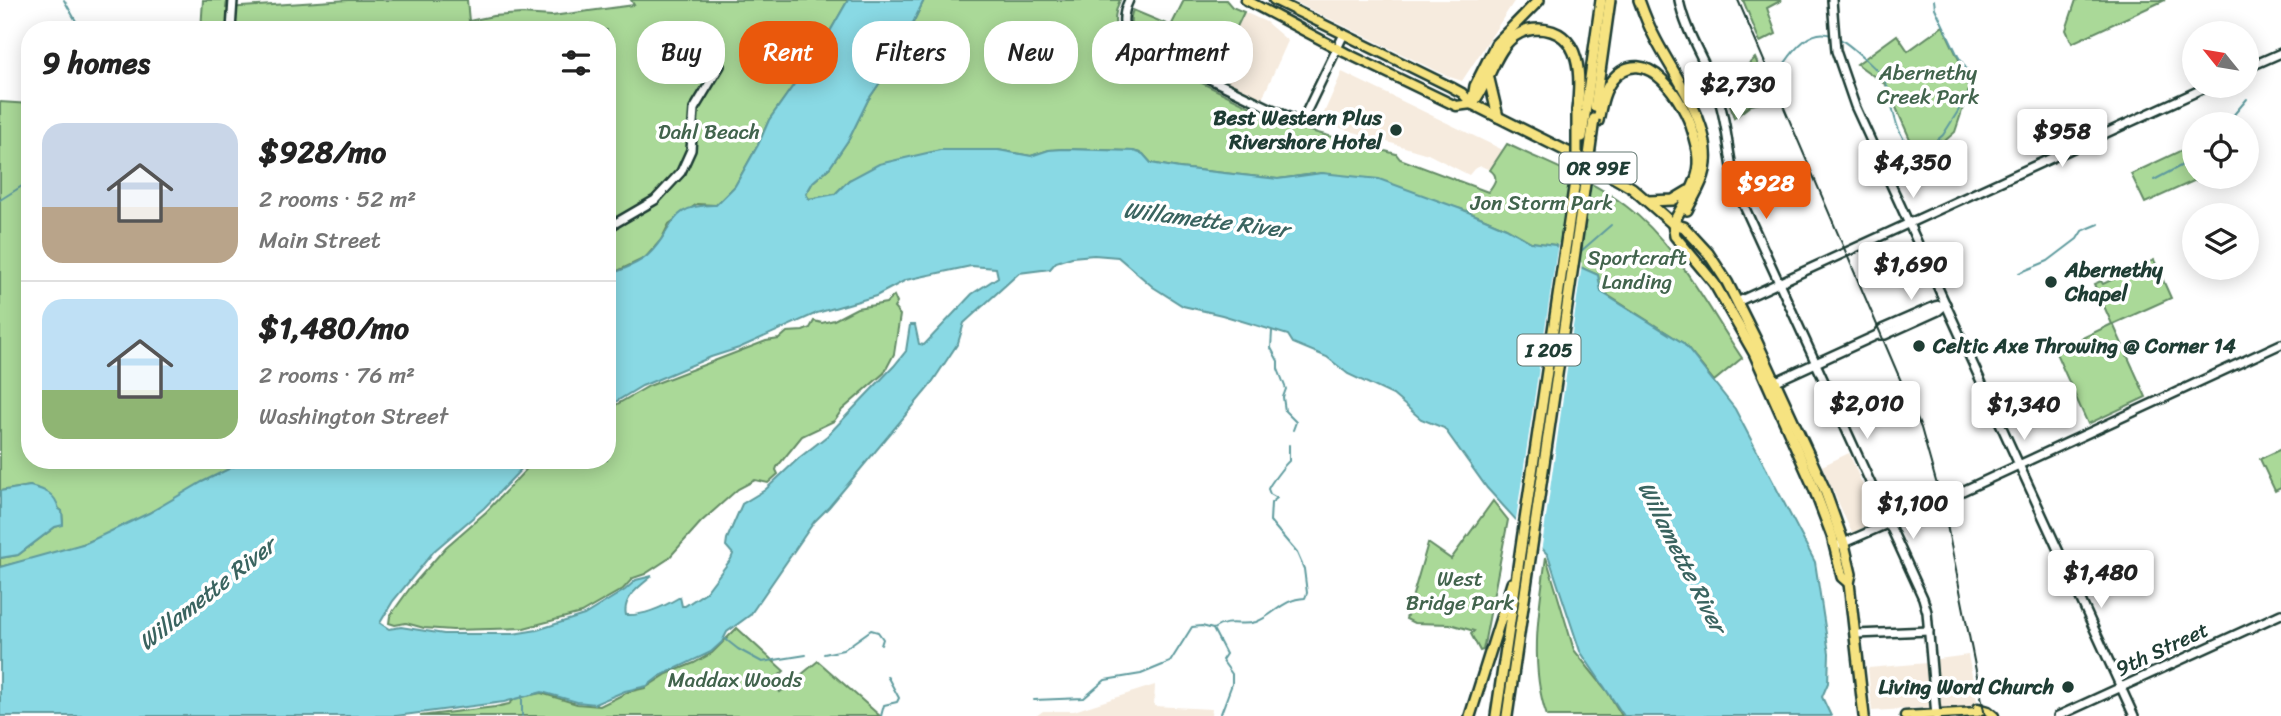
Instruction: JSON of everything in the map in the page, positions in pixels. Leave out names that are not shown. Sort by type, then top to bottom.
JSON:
[{"type":"highway","points":[[1472,104],[1475,86],[1496,44],[1539,0]]},
{"type":"highway","name":"I 205","points":[[1507,716],[1587,170],[1589,116],[1601,0]]},
{"type":"highway","name":"I 205","points":[[1496,716],[1577,168],[1610,0]]},
{"type":"highway","points":[[1639,0],[1656,40],[1686,92],[1696,115],[1705,150],[1706,165],[1700,186],[1685,213],[1673,223]]},
{"type":"highway","points":[[1472,104],[1483,91],[1504,47],[1511,39],[1527,30],[1549,31],[1565,39],[1577,59],[1589,116]]},
{"type":"highway","points":[[1589,116],[1619,74],[1634,68],[1642,68],[1657,75],[1676,94],[1690,120],[1700,159],[1692,187],[1673,223]]},
{"type":"highway","points":[[1489,79],[1498,117]]},
{"type":"highway","name":"OR 99E","points":[[1472,104],[1602,169],[1648,201],[1673,223],[1684,227],[1723,275],[1824,488],[1851,574],[1849,583],[1864,716]]},
{"type":"highway","points":[[1648,201],[1673,200],[1692,187]]},
{"type":"highway","name":"OR 99E","points":[[1673,223],[1675,236],[1704,269],[1772,383]]},
{"type":"highway","points":[[1470,716],[1519,561]]},
{"type":"main road","name":"OR 99E","points":[[1246,0],[1456,106],[1472,104]]},
{"type":"main road","name":"OR 99E","points":[[1274,0],[1462,93],[1472,104]]},
{"type":"main road","points":[[1905,716],[1982,710],[1994,716]]},
{"type":"street","points":[[232,21],[233,0]]},
{"type":"street","points":[[1129,0],[1123,20],[1125,30],[1133,42],[1301,123],[1344,34]]},
{"type":"street","points":[[1679,0],[1688,31],[1720,103],[1734,181],[1923,598],[1929,631],[1936,715]]},
{"type":"street","points":[[1835,1],[1833,19],[1841,73],[2134,716]]},
{"type":"street","points":[[2259,63],[2281,53]]},
{"type":"street","points":[[616,223],[655,200],[681,172],[691,150],[694,109],[709,84]]},
{"type":"street","points":[[1737,302],[1842,254],[1850,253],[1909,223],[2183,98]]},
{"type":"street","points":[[1772,383],[1877,335],[1882,329],[1935,306],[1946,304]]},
{"type":"street","points":[[1840,545],[2281,344]]},
{"type":"street","name":"9th Street","points":[[2058,716],[2281,614]]},
{"type":"street","points":[[1856,634],[1929,631]]},
{"type":"shaded area","points":[[1291,0],[1515,0],[1462,81]]},
{"type":"shaded area","points":[[1244,12],[1266,22],[1288,41],[1262,99],[1232,84],[1253,84],[1253,21],[1240,21]]},
{"type":"shaded area","points":[[1342,72],[1503,150],[1490,170],[1481,166],[1469,175],[1428,154],[1320,122]]},
{"type":"shaded area","points":[[1849,453],[1878,521],[1852,533],[1822,466]]},
{"type":"shaded area","points":[[1968,655],[1980,716],[1942,716],[1941,707],[1872,711],[1868,668],[1927,663]]},
{"type":"shaded area","points":[[1155,685],[1154,706],[1212,709],[1211,716],[1036,716],[1043,711],[1074,711]]},
{"type":"green space","points":[[203,0],[227,0],[226,8],[348,0],[467,0],[469,21],[202,21]]},
{"type":"green space","name":"Dahl Beach","points":[[631,0],[848,0],[836,21],[739,21],[739,84],[794,84],[769,120],[735,186],[716,205],[697,204],[669,224],[661,240],[645,258],[616,272],[616,21],[469,21],[521,14],[552,16],[634,5]]},
{"type":"green space","points":[[924,0],[1120,0],[1115,21],[1092,21],[1092,84],[1204,84],[1288,125],[1396,154],[1400,159],[1488,192],[1495,178],[1490,170],[1507,144],[1598,188],[1644,221],[1690,277],[1742,358],[1714,381],[1683,343],[1601,291],[1598,275],[1582,268],[1555,245],[1531,242],[1461,209],[1322,173],[1278,179],[1179,168],[1151,163],[1143,154],[1133,151],[1064,149],[1049,150],[1031,156],[998,150],[940,150],[849,180],[835,194],[809,199],[806,194],[813,182],[830,167],[849,139],[879,84],[970,84],[970,21],[914,21]]},
{"type":"green space","points":[[1184,0],[1226,0],[1232,7],[1244,12],[1240,21],[1174,21]]},
{"type":"green space","points":[[1743,0],[1782,0],[1767,8],[1776,34],[1760,42]]},
{"type":"green space","points":[[2076,0],[2165,0],[2072,43],[2066,30]]},
{"type":"green space","points":[[1133,10],[1159,21],[1131,21]]},
{"type":"green space","name":"Abernethy Creek Park","points":[[1943,26],[1962,66],[1969,90],[1955,132],[1938,147],[1923,153],[1914,148],[1886,85],[1857,64],[1897,35],[1908,51]]},
{"type":"green space","points":[[1755,58],[1774,100],[1751,105],[1734,118],[1725,87]]},
{"type":"green space","points":[[0,102],[21,103],[21,469],[229,469],[146,515],[83,544],[0,567],[0,558],[18,555],[63,524],[62,511],[30,486],[0,491]]},
{"type":"green space","points":[[2182,150],[2182,186],[2145,203],[2131,174]]},
{"type":"green space","points":[[2154,260],[2171,298],[2113,324],[2146,397],[2088,424],[2055,351],[2112,324],[2094,284],[2101,281],[2103,284]]},
{"type":"green space","points":[[894,296],[897,303],[894,308],[900,315],[894,354],[884,373],[842,410],[834,421],[802,436],[777,467],[778,474],[768,483],[755,480],[738,489],[701,522],[668,559],[645,574],[633,578],[623,589],[581,613],[524,628],[453,630],[389,623],[390,616],[410,588],[446,547],[486,512],[527,469],[616,469],[616,405],[649,386],[766,341],[779,339],[787,332],[803,331],[810,328],[814,321],[822,323],[834,320],[857,308],[886,303]]},
{"type":"green space","points":[[2281,449],[2281,488],[2275,491],[2260,459]]},
{"type":"green space","name":"West Bridge Park","points":[[1493,501],[1508,520],[1483,650],[1480,651],[1471,634],[1474,631],[1450,624],[1414,623],[1406,619],[1428,543],[1451,559]]},
{"type":"green space","name":"West Bridge Park","points":[[1546,557],[1574,650],[1607,691],[1622,716],[1547,716],[1538,678],[1537,657],[1538,616]]},
{"type":"green space","name":"Maddax Woods","points":[[737,628],[784,671],[772,682],[780,692],[818,661],[880,716],[420,716],[495,707],[509,704],[516,698],[541,693],[577,704],[600,706],[628,692],[645,688],[667,674],[712,653]]},
{"type":"water","name":"Willamette River","points":[[848,0],[924,0],[914,21],[852,21],[852,84],[879,84],[849,139],[830,167],[813,182],[806,194],[809,199],[835,194],[849,180],[879,164],[940,150],[998,150],[1031,156],[1049,150],[1064,149],[1133,151],[1143,154],[1151,163],[1179,168],[1278,179],[1322,173],[1379,179],[1461,209],[1531,242],[1555,245],[1582,268],[1598,275],[1601,292],[1683,343],[1735,409],[1815,562],[1829,653],[1828,683],[1822,697],[1831,716],[1624,716],[1580,651],[1548,555],[1487,488],[1444,428],[1421,419],[1393,395],[1348,374],[1327,357],[1293,343],[1288,335],[1183,306],[1153,287],[1118,257],[1094,255],[1056,262],[1050,269],[1019,273],[964,323],[958,343],[929,387],[814,522],[750,615],[727,632],[722,642],[711,652],[660,676],[647,686],[625,691],[595,704],[542,692],[504,702],[396,716],[0,716],[0,567],[86,543],[149,513],[229,469],[521,469],[484,508],[434,551],[393,601],[380,623],[389,629],[401,627],[444,634],[513,634],[537,630],[584,615],[625,590],[636,580],[652,576],[629,598],[626,615],[654,610],[680,597],[682,606],[685,606],[706,592],[731,559],[733,554],[726,546],[727,539],[742,504],[765,490],[827,436],[894,366],[906,351],[910,325],[915,325],[919,344],[924,345],[972,294],[998,277],[996,268],[971,266],[906,280],[876,296],[817,313],[739,348],[711,357],[642,386],[616,402],[616,272],[647,256],[680,214],[700,206],[716,205],[735,186],[769,120],[794,84],[838,84],[836,21]]},
{"type":"water","points":[[30,486],[52,496],[62,511],[63,525],[55,527],[18,555],[0,558],[0,491]]},
{"type":"pier","points":[[1558,243],[1582,263],[1541,553],[1515,526]]},
{"type":"waterway","points":[[64,0],[76,21]]},
{"type":"waterway","points":[[1838,38],[1865,59],[1883,78],[1899,129],[1909,145],[1917,151],[1929,147],[1943,135],[1972,89],[1971,76],[1958,56],[1935,8],[1934,0]]},
{"type":"waterway","points":[[1739,110],[1774,83],[1789,57],[1805,40],[1818,34],[1833,36]]},
{"type":"waterway","points":[[2236,112],[2247,99]]},
{"type":"waterway","points":[[2154,180],[2182,165]]},
{"type":"waterway","points":[[0,200],[21,187]]},
{"type":"waterway","points":[[2019,273],[2048,261],[2077,239],[2082,231],[2099,224]]},
{"type":"waterway","points":[[1580,252],[1611,225]]},
{"type":"waterway","points":[[1272,331],[1271,348],[1278,361],[1278,369],[1286,389],[1283,397],[1285,411],[1296,422],[1293,430]]},
{"type":"waterway","points":[[1220,716],[1232,684],[1232,674],[1222,660],[1226,654],[1213,629],[1230,623],[1256,622],[1290,601],[1305,598],[1307,593],[1304,569],[1297,553],[1270,521],[1271,503],[1277,498],[1270,494],[1268,489],[1289,461],[1289,445]]},
{"type":"waterway","points":[[1034,700],[1084,698],[1105,680],[1141,674],[1170,662],[1192,627],[1213,629]]},
{"type":"waterway","points":[[824,654],[843,650],[871,630],[878,632],[883,639],[881,645]]},
{"type":"waterway","points":[[724,638],[762,662],[806,655]]},
{"type":"waterway","points":[[881,716],[884,705],[897,702],[899,698],[887,676]]},
{"type":"waterway","points":[[522,696],[522,716]]},
{"type":"railway","points":[[1738,0],[1921,428],[1944,510],[1985,716]]},
{"type":"place","name":"Best Western Plus Rivershore Hotel","points":[[1396,130]]},
{"type":"place","name":"Abernethy Chapel","points":[[2051,282]]},
{"type":"place","name":"Celtic Axe Throwing @ Corner 14","points":[[1919,346]]},
{"type":"place","name":"Living Word Church","points":[[2068,687]]},
{"type":"park label","name":"Jon Storm Park","points":[[1542,203]]},
{"type":"park label","name":"Sportcraft Landing","points":[[1637,270]]}]
